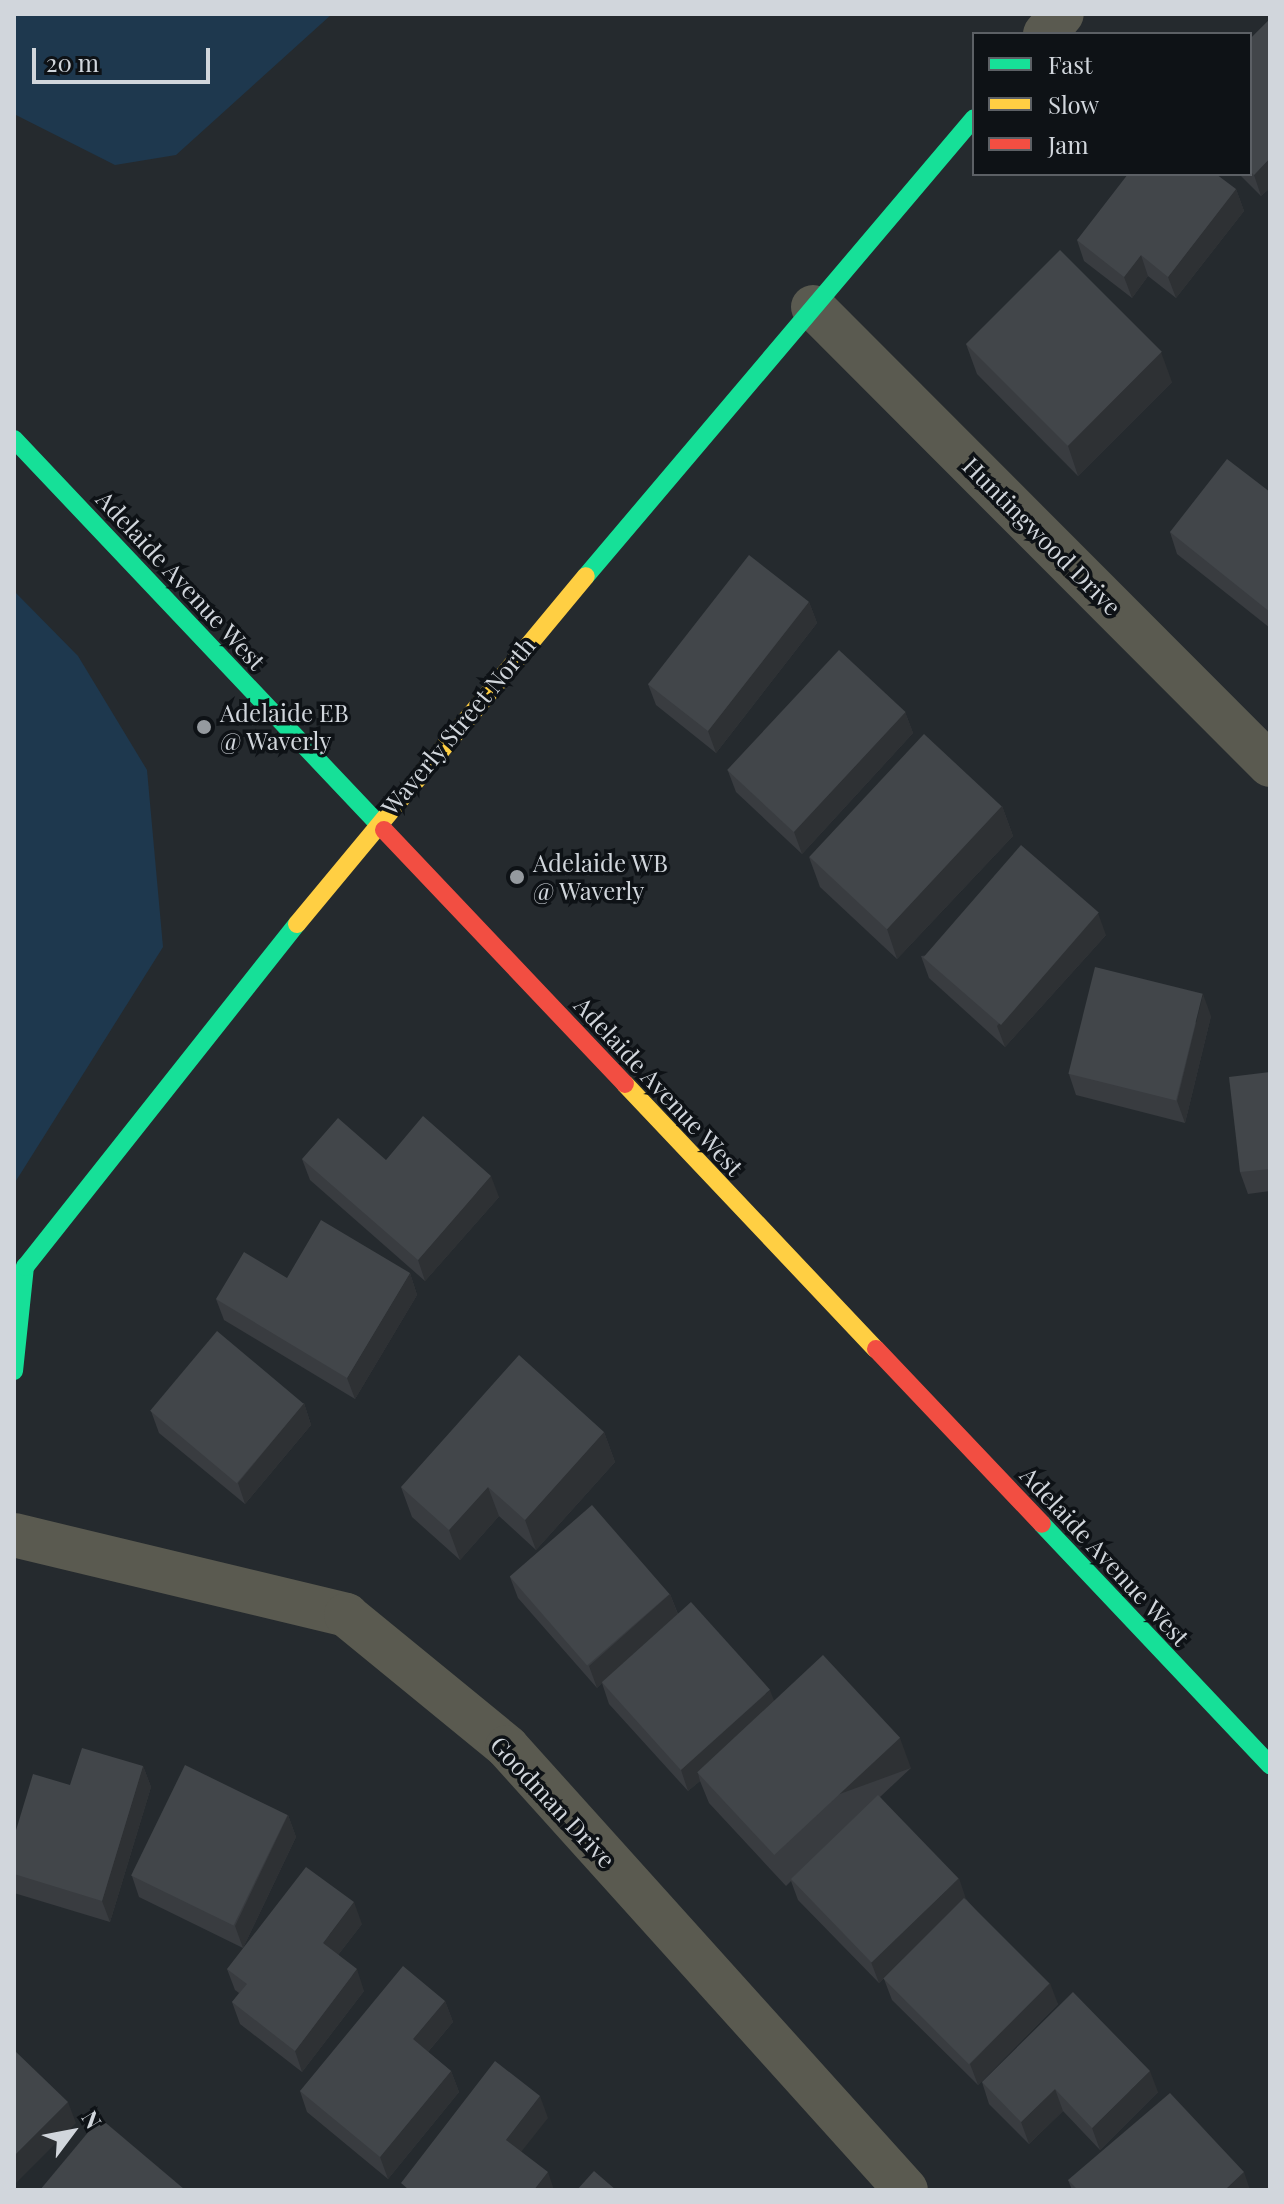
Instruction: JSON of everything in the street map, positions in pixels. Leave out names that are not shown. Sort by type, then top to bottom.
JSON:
[{"type":"main road","name":"Waverly Street North","points":[[14,1371],[25,1267],[377,823],[972,120]]},
{"type":"main road","name":"Adelaide Avenue West","points":[[14,439],[1270,1765]]},
{"type":"street","points":[[1047,32],[1062,14]]},
{"type":"street","name":"Huntingwood Drive","points":[[813,307],[1270,765]]},
{"type":"street","name":"Goodman Drive","points":[[14,1535],[346,1615],[507,1747],[906,2190]]},
{"type":"shaded area","points":[[14,14],[332,14],[176,155],[115,165],[14,114]]},
{"type":"shaded area","points":[[14,591],[78,656],[147,770],[163,947],[14,1184]]},
{"type":"building","points":[[1270,19],[1270,158],[1254,175],[1252,173],[1252,37]]},
{"type":"building","points":[[1126,176],[1219,176],[1236,189],[1168,277],[1141,255],[1124,277],[1077,240]]},
{"type":"building","points":[[1060,250],[1162,352],[1068,446],[966,344]]},
{"type":"building","points":[[1227,459],[1270,492],[1270,612],[1170,532]]},
{"type":"building","points":[[749,555],[809,602],[708,731],[648,684]]},
{"type":"building","points":[[839,650],[906,712],[794,832],[727,770]]},
{"type":"building","points":[[924,734],[1002,806],[887,929],[809,857]]},
{"type":"building","points":[[1021,845],[1099,913],[1001,1025],[923,957]]},
{"type":"building","points":[[1095,967],[1203,994],[1176,1101],[1068,1074]]},
{"type":"building","points":[[1270,1072],[1270,1169],[1240,1172],[1229,1077]]},
{"type":"building","points":[[423,1116],[491,1176],[418,1260],[302,1159],[338,1118],[386,1160]]},
{"type":"building","points":[[321,1220],[410,1273],[347,1378],[216,1299],[244,1252],[287,1278]]},
{"type":"building","points":[[217,1331],[304,1404],[237,1483],[150,1411]]},
{"type":"building","points":[[519,1355],[604,1432],[525,1520],[488,1487],[449,1530],[401,1487]]},
{"type":"building","points":[[592,1505],[669,1594],[587,1666],[510,1577]]},
{"type":"building","points":[[691,1602],[770,1690],[681,1770],[602,1682]]},
{"type":"building","points":[[823,1655],[900,1738],[774,1855],[697,1772]]},
{"type":"building","points":[[82,1748],[143,1766],[102,1901],[14,1874],[14,1837],[33,1774],[70,1785]]},
{"type":"building","points":[[185,1765],[287,1815],[234,1926],[131,1876]]},
{"type":"building","points":[[878,1795],[959,1878],[872,1962],[791,1879]]},
{"type":"building","points":[[306,1867],[354,1902],[323,1943],[357,1969],[295,2051],[232,2002],[247,1984],[227,1969]]},
{"type":"building","points":[[964,1898],[1050,1984],[969,2064],[883,1979]]},
{"type":"building","points":[[403,1966],[445,2001],[413,2039],[451,2071],[380,2157],[300,2091]]},
{"type":"building","points":[[1073,1992],[1150,2071],[1092,2128],[1055,2089],[1021,2122],[982,2082]]},
{"type":"building","points":[[14,2050],[68,2102],[14,2156]]},
{"type":"building","points":[[495,2061],[540,2096],[506,2140],[548,2172],[534,2190],[409,2190],[401,2183]]},
{"type":"building","points":[[1170,2093],[1244,2172],[1225,2190],[1078,2190],[1068,2180]]},
{"type":"building","points":[[100,2118],[184,2189],[184,2190],[40,2190]]},
{"type":"building","points":[[594,2171],[616,2190],[577,2190]]},
{"type":"traffic: fast","points":[[586,576],[972,120]]},
{"type":"traffic: fast","points":[[14,439],[384,830]]},
{"type":"traffic: fast","points":[[14,1371],[25,1267],[297,924]]},
{"type":"traffic: fast","points":[[1042,1524],[1270,1765]]},
{"type":"traffic: slow","points":[[297,924],[586,576]]},
{"type":"traffic: slow","points":[[625,1084],[876,1349]]},
{"type":"traffic: jam","points":[[384,830],[625,1084]]},
{"type":"traffic: jam","points":[[876,1349],[1042,1524]]},
{"type":"place","name":"Adelaide EB @ Waverly","points":[[204,727]]},
{"type":"place","name":"Adelaide WB @ Waverly","points":[[517,877]]}]
